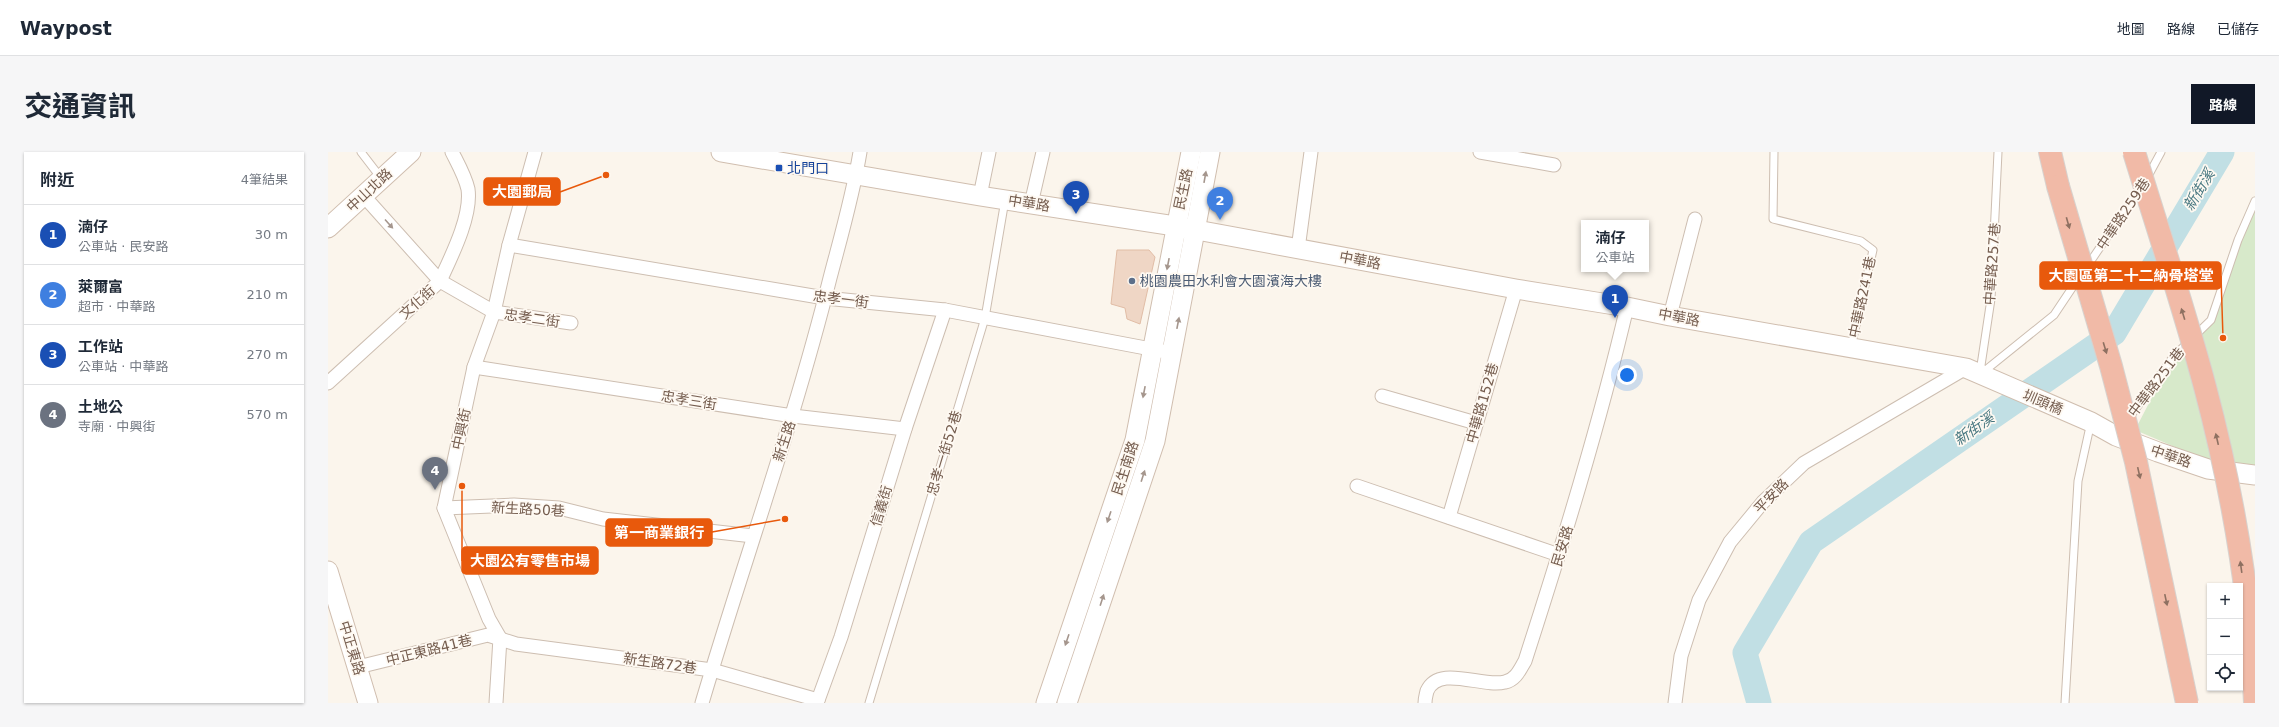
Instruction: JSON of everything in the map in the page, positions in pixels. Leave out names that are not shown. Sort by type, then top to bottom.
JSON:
[{"type":"highway","points":[[2050,152],[2058,186],[2111,366],[2136,462],[2186,703]]},
{"type":"highway","points":[[2134,152],[2205,387],[2221,458],[2236,531],[2247,603],[2255,703]]},
{"type":"main road","name":"中山北路","points":[[328,228],[411,152]]},
{"type":"main road","name":"中華路","points":[[721,152],[856,176],[1176,226],[1516,289],[1627,307],[1670,316],[1851,347],[1981,375]]},
{"type":"main road","name":"民生路","points":[[1176,226],[1191,152]]},
{"type":"main road","name":"民生路","points":[[1196,230],[1210,152]]},
{"type":"main road","name":"民生南路","points":[[1046,703],[1135,440],[1176,226]]},
{"type":"main road","name":"民生南路","points":[[1067,703],[1155,441],[1196,230]]},
{"type":"main road","name":"圳頭橋","points":[[1981,375],[2091,422]]},
{"type":"main road","name":"中華路","points":[[2091,422],[2116,436],[2208,469],[2255,475]]},
{"type":"main road","name":"中正東路","points":[[328,571],[368,703]]},
{"type":"street","name":"文化街","points":[[328,383],[440,281],[451,258],[468,209],[468,190],[463,174],[452,152]]},
{"type":"street","name":"中興街","points":[[444,508],[474,367],[494,312],[509,245],[535,152]]},
{"type":"street","name":"新生路","points":[[702,703],[753,536],[793,416],[856,176],[860,152]]},
{"type":"street","points":[[980,196],[989,152]]},
{"type":"street","points":[[1031,204],[1042,152]]},
{"type":"street","points":[[1298,249],[1311,152]]},
{"type":"street","points":[[1480,152],[1554,165]]},
{"type":"street","points":[[363,195],[440,281],[494,312]]},
{"type":"street","points":[[1670,316],[1696,219]]},
{"type":"street","name":"忠孝一街","points":[[509,245],[825,298],[945,310],[1172,353]]},
{"type":"street","name":"中華路152巷","points":[[1449,517],[1516,289]]},
{"type":"street","name":"民安路","points":[[1425,703],[1424,698],[1430,685],[1441,678],[1449,677],[1489,684],[1506,682],[1517,676],[1525,660],[1559,555],[1611,373],[1627,307]]},
{"type":"street","name":"信義街","points":[[821,702],[905,429],[945,310]]},
{"type":"street","name":"忠孝二街","points":[[494,312],[571,323]]},
{"type":"street","name":"忠孝三街","points":[[474,367],[793,416],[905,429]]},
{"type":"street","name":"平安路","points":[[1675,703],[1681,656],[1699,600],[1730,542],[1763,502],[1804,464],[1981,375]]},
{"type":"street","points":[[1382,396],[1476,423]]},
{"type":"street","points":[[1357,486],[1559,555]]},
{"type":"street","name":"新生路50巷","points":[[444,508],[514,506],[559,508],[603,519],[753,536]]},
{"type":"street","points":[[444,508],[489,618],[500,638],[496,703]]},
{"type":"street","name":"中正東路41巷","points":[[358,667],[488,635],[500,638]]},
{"type":"street","name":"新生路72巷","points":[[500,638],[516,644],[712,670],[821,702]]},
{"type":"lane","points":[[361,152],[382,178]]},
{"type":"lane","name":"中華路241巷","points":[[1774,152],[1773,219],[1861,241],[1873,250],[1851,347]]},
{"type":"lane","name":"中華路257巷","points":[[1981,375],[1991,299],[1998,152]]},
{"type":"lane","name":"中華路259巷","points":[[1981,375],[2054,315],[2154,167],[2161,152]]},
{"type":"lane","name":"忠孝一街52巷","points":[[870,703],[985,318],[1005,200]]},
{"type":"lane","name":"中華路251巷","points":[[2116,436],[2173,356],[2210,320],[2238,240],[2255,200]]},
{"type":"lane","points":[[2065,703],[2078,481],[2091,422]]},
{"type":"green space","points":[[2255,196],[2255,475],[2234,472],[2135,430],[2173,357],[2211,320]]},
{"type":"building","name":"桃園農田水利會大園濱海大樓","points":[[1117,250],[1149,250],[1155,257],[1140,324],[1127,319],[1125,308],[1111,304]]},
{"type":"waterway","name":"新街溪","points":[[1759,703],[1745,653],[1811,542],[2114,333],[2222,152]]},
{"type":"place","name":"北門口","points":[[779,168]]},
{"type":"place","name":"大園郵局","points":[[606,175]]},
{"type":"place","name":"工作站","points":[[1076,214]]},
{"type":"place","name":"萊爾富","points":[[1220,220]]},
{"type":"place","name":"桃園農田水利會大園濱海大樓","points":[[1132,281]]},
{"type":"place","name":"湳仔","points":[[1615,318]]},
{"type":"place","name":"大園區第二十二納骨塔堂","points":[[2223,338]]},
{"type":"place","name":"大園公有零售市場","points":[[462,486]]},
{"type":"place","name":"土地公","points":[[435,490]]},
{"type":"place","name":"第一商業銀行","points":[[785,519]]}]
